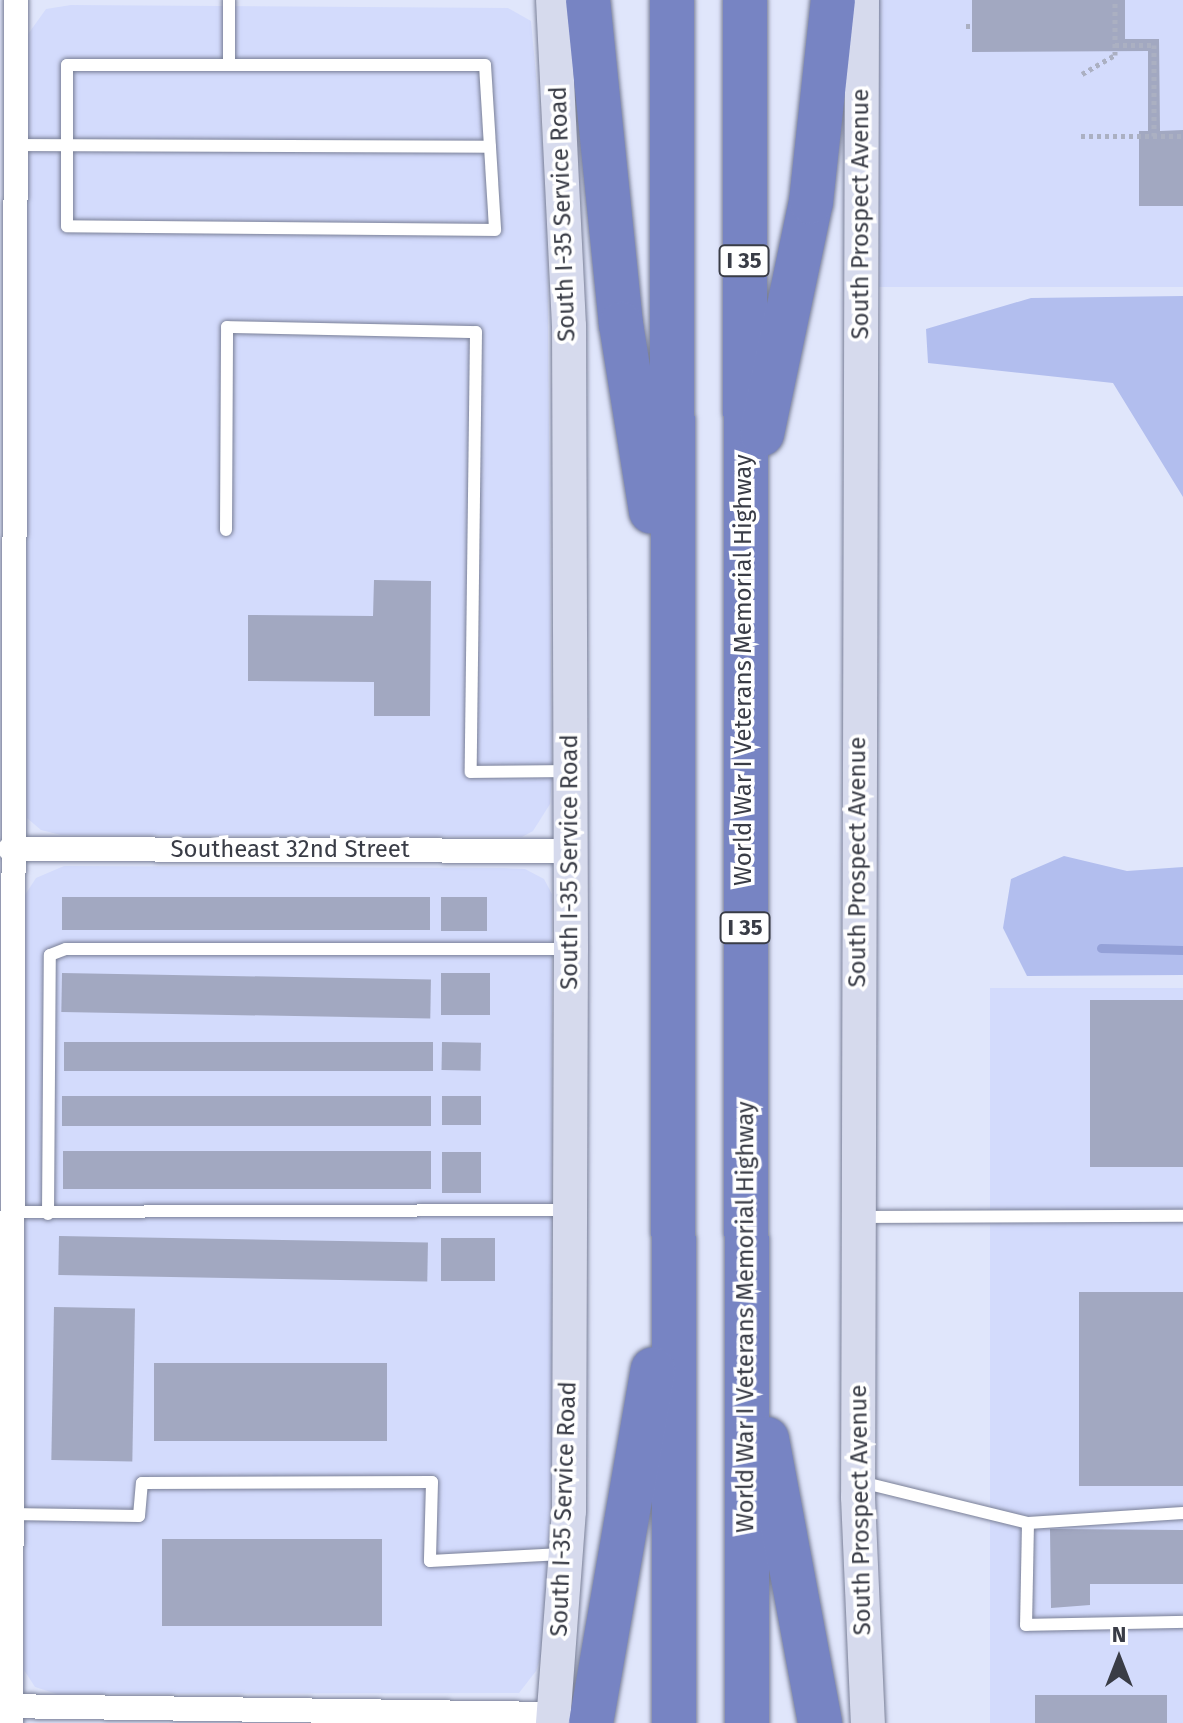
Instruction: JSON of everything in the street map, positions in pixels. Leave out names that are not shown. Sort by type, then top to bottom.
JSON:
[{"type":"highway","points":[[588,0],[621,324],[672,641]]},
{"type":"highway","points":[[672,0],[674,1723]]},
{"type":"highway","name":"World War I Veterans Memorial Highway","points":[[745,0],[747,1723]]},
{"type":"highway","points":[[744,522],[811,202],[833,0]]},
{"type":"highway","points":[[566,1720],[673,1261]]},
{"type":"highway","points":[[747,1334],[820,1723]]},
{"type":"main road","name":"South I-35 Service Road","points":[[553,0],[569,326],[571,949],[566,1720]]},
{"type":"main road","name":"South Prospect Avenue","points":[[862,0],[858,1481],[868,1723]]},
{"type":"street","points":[[16,0],[15,145],[7,379],[5,706],[5,1003],[10,1212],[5,1404],[10,1514],[7,1712],[566,1720]]},
{"type":"street","name":"Southeast 32nd Street","points":[[5,850],[570,851]]},
{"type":"lane","points":[[229,0],[229,65]]},
{"type":"lane","points":[[67,65],[229,65],[485,65],[495,230],[67,226],[67,65]]},
{"type":"lane","points":[[15,145],[490,147]]},
{"type":"lane","points":[[226,530],[227,327],[476,332],[471,772],[570,771]]},
{"type":"lane","points":[[48,1214],[50,955],[66,949],[571,949]]},
{"type":"lane","points":[[10,1212],[569,1210]]},
{"type":"lane","points":[[859,1217],[1183,1216]]},
{"type":"lane","points":[[858,1481],[1028,1523],[1183,1513]]},
{"type":"lane","points":[[10,1514],[139,1516],[142,1483],[432,1482],[430,1561],[566,1554]]},
{"type":"lane","points":[[1028,1523],[1026,1625],[1183,1622]]},
{"type":"path","points":[[1082,74],[1115,55],[1115,0]]},
{"type":"path","points":[[1115,45],[1154,45],[1154,136]]},
{"type":"path","points":[[1081,136],[1183,136]]},
{"type":"shaded area","points":[[879,0],[1183,0],[1183,287],[879,287]]},
{"type":"shaded area","points":[[71,5],[508,8],[531,21],[547,192],[552,778],[550,804],[533,831],[522,837],[61,835],[41,830],[27,818],[26,37],[46,9]]},
{"type":"shaded area","points":[[1183,296],[1183,497],[1113,383],[928,363],[926,329],[1031,298]]},
{"type":"shaded area","points":[[1064,856],[1127,871],[1183,867],[1183,975],[1027,976],[1003,928],[1011,879]]},
{"type":"shaded area","points":[[64,866],[504,868],[525,869],[544,879],[552,894],[552,1465],[544,1648],[536,1671],[519,1693],[57,1694],[35,1687],[24,1670],[25,895],[36,878]]},
{"type":"shaded area","points":[[990,988],[1183,988],[1183,1723],[990,1723]]},
{"type":"building","points":[[972,0],[1125,0],[1125,39],[1159,39],[1160,131],[1183,130],[1183,206],[1139,206],[1139,131],[1148,131],[1148,51],[972,52]]},
{"type":"building","points":[[374,580],[431,581],[430,716],[374,716],[374,682],[248,681],[248,615],[373,616]]},
{"type":"building","points":[[62,897],[430,897],[430,930],[62,930]]},
{"type":"building","points":[[441,897],[487,897],[487,931],[441,931]]},
{"type":"building","points":[[62,973],[431,979],[430,1018],[61,1012]]},
{"type":"building","points":[[441,973],[490,973],[490,1015],[441,1015]]},
{"type":"building","points":[[1090,1000],[1183,1000],[1183,1167],[1090,1167]]},
{"type":"building","points":[[64,1042],[433,1042],[433,1071],[64,1071]]},
{"type":"building","points":[[442,1042],[481,1043],[481,1071],[442,1070]]},
{"type":"building","points":[[62,1096],[431,1096],[431,1126],[62,1126]]},
{"type":"building","points":[[442,1096],[481,1096],[481,1125],[442,1125]]},
{"type":"building","points":[[63,1151],[431,1151],[431,1189],[63,1189]]},
{"type":"building","points":[[442,1152],[481,1152],[481,1193],[442,1193]]},
{"type":"building","points":[[59,1236],[428,1242],[427,1281],[58,1275]]},
{"type":"building","points":[[441,1238],[495,1238],[495,1281],[441,1281]]},
{"type":"building","points":[[1079,1292],[1183,1292],[1183,1486],[1079,1486]]},
{"type":"building","points":[[54,1307],[135,1308],[132,1461],[51,1460]]},
{"type":"building","points":[[154,1363],[387,1363],[387,1441],[154,1441]]},
{"type":"building","points":[[1050,1529],[1183,1530],[1183,1584],[1090,1584],[1090,1605],[1051,1608]]},
{"type":"building","points":[[162,1539],[382,1539],[382,1626],[162,1626]]},
{"type":"building","points":[[1035,1695],[1167,1695],[1167,1723],[1035,1723]]},
{"type":"waterway","points":[[1101,948],[1183,950]]}]
